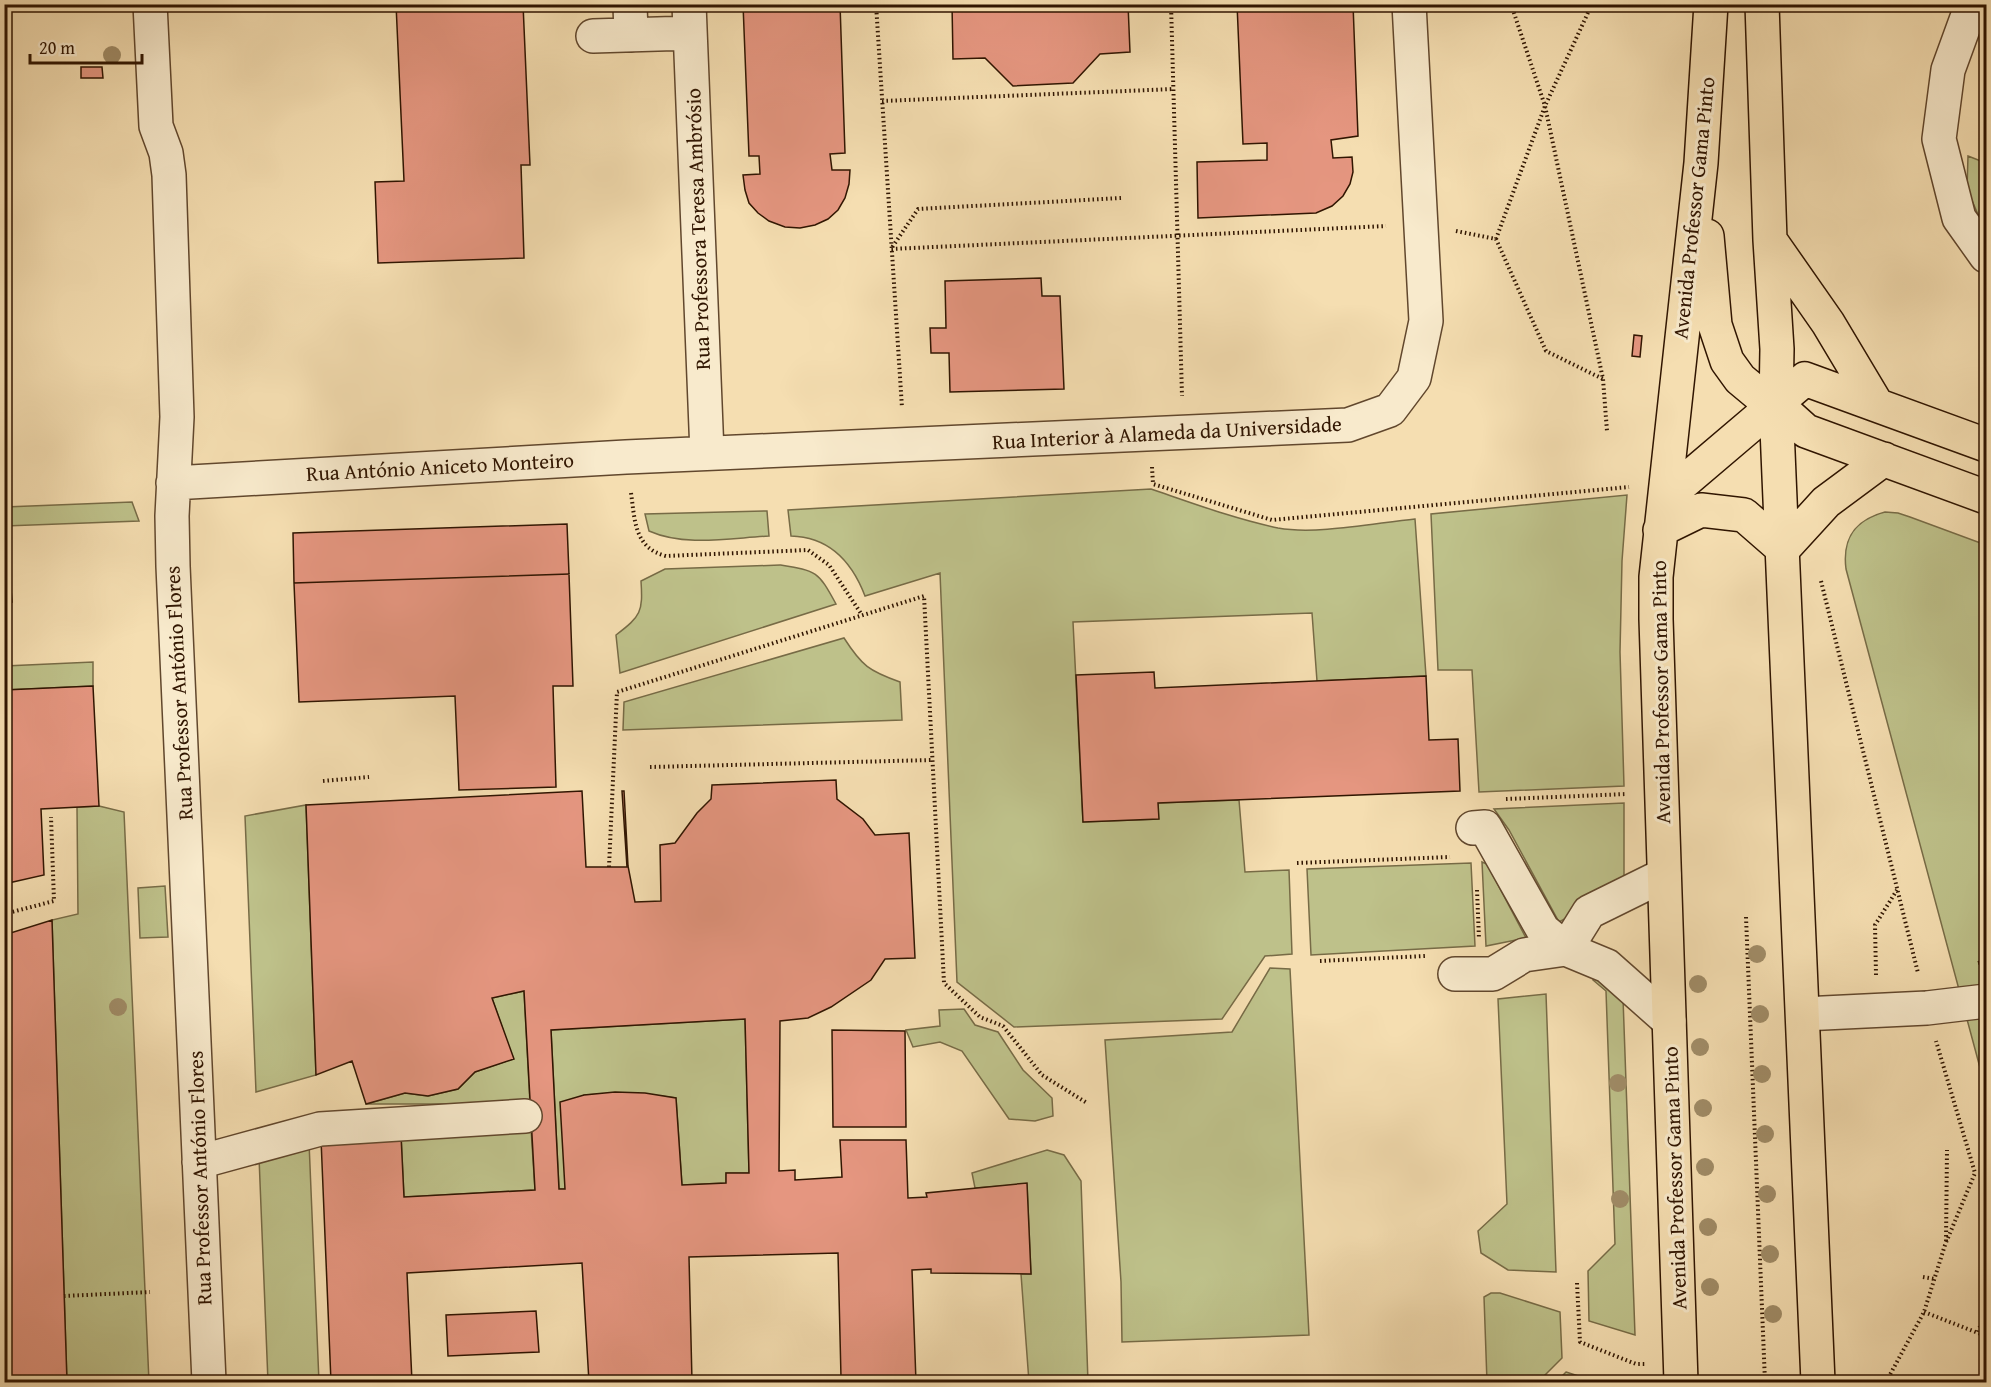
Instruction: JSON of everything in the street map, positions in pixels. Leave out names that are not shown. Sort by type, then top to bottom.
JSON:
[{"type":"main road","name":"Avenida Professor Gama Pinto","points":[[1682,1383],[1656,619],[1656,577],[1660,531],[1652,492],[1701,163],[1711,4]]},
{"type":"main road","points":[[1762,4],[1770,240],[1777,349],[1776,404],[1818,1383]]},
{"type":"main road","points":[[1701,163],[1713,311],[1723,350],[1732,370],[1740,379],[1776,404],[1806,431],[1986,497]]},
{"type":"main road","points":[[1770,240],[1828,323],[1877,405]]},
{"type":"main road","points":[[1652,492],[1776,404],[1805,379],[1986,445]]},
{"type":"main road","points":[[1783,549],[1826,502],[1884,459]]},
{"type":"main road","points":[[1660,531],[1701,510],[1744,515],[1783,549]]},
{"type":"street","name":"Rua Professor António Flores","points":[[150,4],[155,116],[158,133],[166,153],[169,175],[177,399],[173,566],[209,1383]]},
{"type":"street","name":"Rua Interior à Alameda da Universidade","points":[[707,453],[1348,426],[1390,410],[1414,378],[1426,321],[1409,4]]},
{"type":"street","points":[[1972,4],[1948,70],[1939,139],[1959,218],[1986,256]]},
{"type":"street","points":[[593,36],[630,20],[690,19]]},
{"type":"street","name":"Rua Professora Teresa Ambrósio","points":[[690,19],[707,453]]},
{"type":"street","name":"Rua António Aniceto Monteiro","points":[[174,483],[707,453]]},
{"type":"street","points":[[1473,828],[1485,827],[1543,930],[1566,949],[1607,966],[1669,1021]]},
{"type":"street","points":[[1566,949],[1589,912],[1664,875]]},
{"type":"street","points":[[1445,965],[1493,974],[1524,955],[1566,949]]},
{"type":"street","points":[[1803,1014],[1927,1008],[1986,1001]]},
{"type":"street","points":[[199,1162],[320,1129],[525,1116]]},
{"type":"path","points":[[876,4],[904,445]]},
{"type":"path","points":[[1171,4],[1177,235],[1167,433],[1153,484],[1272,520],[1652,492]]},
{"type":"path","points":[[1511,4],[1545,106],[1603,379],[1607,430]]},
{"type":"path","points":[[1592,4],[1545,106],[1496,239],[1546,351],[1603,379]]},
{"type":"path","points":[[882,101],[1174,88]]},
{"type":"path","points":[[891,249],[918,209],[1121,198]]},
{"type":"path","points":[[891,249],[1420,224],[1496,239]]},
{"type":"path","points":[[626,457],[636,525],[642,542],[653,553],[666,556],[808,550],[829,565],[862,615]]},
{"type":"path","points":[[1821,580],[1927,1008],[1975,1173],[1946,1245],[1924,1312],[1886,1383]]},
{"type":"path","points":[[609,867],[617,692],[924,596],[944,982],[980,1017],[1003,1026],[1042,1075],[1087,1103]]},
{"type":"path","points":[[650,767],[932,760]]},
{"type":"path","points":[[323,781],[369,777]]},
{"type":"path","points":[[1297,863],[1475,856],[1471,801],[1662,793]]},
{"type":"path","points":[[4,914],[54,901],[51,817]]},
{"type":"path","points":[[1477,888],[1480,943]]},
{"type":"path","points":[[1876,976],[1875,925],[1897,890]]},
{"type":"path","points":[[1746,917],[1765,1383]]},
{"type":"path","points":[[1320,960],[1445,965]]},
{"type":"path","points":[[1946,1245],[1947,1150]]},
{"type":"path","points":[[1923,1277],[1935,1279]]},
{"type":"path","points":[[1577,1283],[1580,1342],[1636,1364],[1647,1364]]},
{"type":"path","points":[[64,1296],[150,1292]]},
{"type":"path","points":[[1978,1332],[1986,1310]]},
{"type":"path","points":[[1924,1312],[1986,1336]]},
{"type":"green space","points":[[1968,156],[1986,163],[1986,233],[1967,189]]},
{"type":"green space","points":[[1151,489],[1246,520],[1293,530],[1346,528],[1415,519],[1426,676],[1317,681],[1312,613],[1073,622],[1083,822],[1158,819],[1158,803],[1239,800],[1245,872],[1289,870],[1292,954],[1265,956],[1222,1019],[1014,1027],[957,982],[940,573],[865,596],[853,572],[838,554],[817,541],[791,536],[788,510]]},
{"type":"green space","points":[[1627,495],[1622,561],[1620,652],[1624,786],[1479,792],[1472,670],[1438,670],[1431,514]]},
{"type":"green space","points":[[132,502],[139,521],[5,526],[5,507]]},
{"type":"green space","points":[[767,511],[769,536],[708,540],[677,539],[649,531],[645,514]]},
{"type":"green space","points":[[1885,512],[1898,513],[1986,545],[1986,1090],[1846,569],[1846,548],[1853,532],[1866,520]]},
{"type":"green space","points":[[780,565],[815,574],[825,585],[836,604],[620,673],[616,635],[631,623],[639,612],[641,581],[665,569]]},
{"type":"green space","points":[[844,638],[861,661],[873,671],[900,682],[902,720],[623,730],[624,702]]},
{"type":"green space","points":[[93,662],[93,686],[5,690],[5,666]]},
{"type":"green space","points":[[1624,803],[1624,887],[1559,922],[1509,830],[1494,809]]},
{"type":"green space","points":[[306,805],[316,1075],[256,1092],[245,816]]},
{"type":"green space","points":[[99,806],[124,812],[149,1382],[67,1382],[52,920],[78,914],[77,807]]},
{"type":"green space","points":[[1482,862],[1487,864],[1526,938],[1486,946]]},
{"type":"green space","points":[[1471,863],[1475,946],[1311,955],[1307,869]]},
{"type":"green space","points":[[165,886],[168,937],[140,938],[138,888]]},
{"type":"green space","points":[[1270,968],[1290,969],[1309,1335],[1122,1342],[1121,1282],[1105,1040],[1232,1032]]},
{"type":"green space","points":[[1594,976],[1623,998],[1635,1335],[1589,1321],[1588,1271],[1615,1244],[1606,991],[1593,980]]},
{"type":"green space","points":[[524,991],[530,1104],[366,1104],[405,1093],[428,1096],[458,1089],[475,1072],[513,1059],[492,998]]},
{"type":"green space","points":[[1546,994],[1556,1272],[1508,1270],[1481,1253],[1478,1231],[1507,1204],[1498,999]]},
{"type":"green space","points":[[964,1009],[975,1025],[998,1032],[1023,1070],[1052,1098],[1053,1116],[1035,1121],[1009,1119],[962,1051],[940,1042],[913,1047],[906,1030],[940,1026],[939,1010]]},
{"type":"green space","points":[[745,1019],[749,1173],[726,1173],[726,1183],[682,1185],[676,1098],[630,1094],[584,1095],[565,1189],[559,1189],[551,1030]]},
{"type":"green space","points":[[531,1129],[535,1190],[404,1197],[401,1135]]},
{"type":"green space","points":[[309,1142],[319,1382],[268,1382],[259,1157]]},
{"type":"green space","points":[[1047,1150],[1064,1155],[1081,1181],[1088,1382],[1029,1382],[1021,1274],[1031,1274],[1027,1184],[975,1188],[972,1173]]},
{"type":"green space","points":[[1491,1293],[1500,1293],[1560,1312],[1562,1358],[1538,1382],[1487,1382],[1484,1297]]},
{"type":"green space","points":[[1566,1372],[1597,1382],[1556,1382]]},
{"type":"building","points":[[396,4],[523,4],[530,165],[521,165],[524,258],[378,263],[375,182],[404,181]]},
{"type":"building","points":[[743,4],[840,4],[845,153],[830,154],[832,170],[850,170],[849,184],[838,210],[828,219],[815,225],[800,228],[785,227],[769,221],[749,203],[743,175],[760,174],[759,156],[749,156]]},
{"type":"building","points":[[952,4],[1128,4],[1130,52],[1100,54],[1073,83],[1013,86],[985,58],[953,59]]},
{"type":"building","points":[[1237,4],[1353,4],[1358,136],[1331,140],[1333,158],[1352,157],[1353,172],[1350,184],[1343,196],[1332,206],[1316,213],[1198,218],[1197,162],[1267,160],[1267,143],[1243,144]]},
{"type":"building","points":[[81,67],[102,67],[103,78],[81,78]]},
{"type":"building","points":[[1041,278],[1042,296],[1060,296],[1064,389],[950,392],[949,353],[931,353],[930,328],[946,328],[945,281]]},
{"type":"building","points":[[1634,335],[1642,336],[1640,357],[1632,356]]},
{"type":"building","points":[[567,524],[569,574],[294,583],[293,533]]},
{"type":"building","points":[[569,574],[573,686],[553,686],[556,787],[459,790],[455,696],[299,702],[294,583]]},
{"type":"building","points":[[4,576],[10,576],[12,602],[4,603]]},
{"type":"building","points":[[1154,672],[1155,688],[1426,676],[1429,740],[1458,739],[1460,791],[1158,803],[1159,819],[1083,822],[1076,675]]},
{"type":"building","points":[[93,686],[99,806],[41,809],[44,875],[4,884],[4,690]]},
{"type":"building","points":[[836,780],[837,799],[863,819],[875,835],[909,833],[915,958],[885,959],[871,980],[831,1007],[808,1018],[780,1021],[779,1171],[795,1170],[795,1180],[842,1177],[840,1140],[906,1140],[908,1198],[927,1197],[926,1193],[1027,1183],[1031,1274],[931,1273],[931,1269],[912,1270],[916,1382],[589,1382],[582,1263],[407,1273],[412,1382],[331,1382],[321,1139],[401,1135],[404,1197],[535,1190],[524,991],[492,998],[514,1059],[475,1072],[458,1089],[428,1096],[405,1093],[366,1104],[352,1061],[316,1075],[306,805],[582,791],[586,867],[627,867],[622,791],[624,791],[628,866],[635,902],[661,901],[660,845],[675,843],[697,813],[711,799],[712,785]],"holes":[[[745,1019],[749,1173],[726,1173],[726,1183],[682,1185],[676,1098],[645,1093],[615,1092],[584,1095],[560,1102],[565,1189],[559,1189],[551,1030]],[[838,1253],[841,1377],[692,1381],[689,1257]]]},
{"type":"building","points":[[52,920],[67,1382],[4,1382],[4,935]]},
{"type":"building","points":[[832,1030],[905,1031],[906,1127],[833,1127]]},
{"type":"building","points":[[536,1311],[539,1352],[448,1356],[446,1315]]},
{"type":"building","points":[[1986,1363],[1986,1382],[1979,1382]]}]
